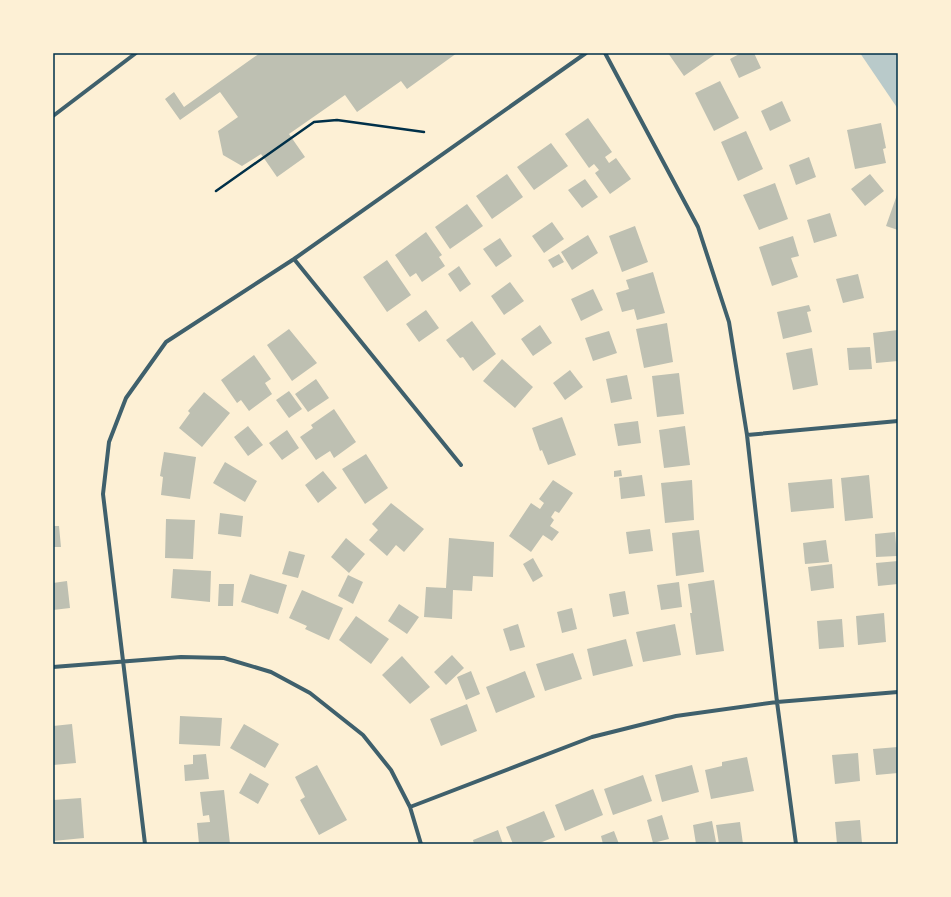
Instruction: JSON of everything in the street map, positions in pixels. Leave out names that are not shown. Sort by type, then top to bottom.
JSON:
[{"type":"street","points":[[53,116],[136,53]]},
{"type":"street","points":[[145,844],[103,494],[109,442],[126,398],[166,342],[294,259],[586,53]]},
{"type":"street","points":[[605,53],[698,227],[728,322],[746,435],[777,702],[796,844]]},
{"type":"street","points":[[294,259],[461,465]]},
{"type":"street","points":[[746,435],[898,421]]},
{"type":"street","points":[[53,667],[181,657],[224,658],[271,672],[310,693],[363,735],[391,770],[410,807],[420,844]]},
{"type":"street","points":[[410,807],[592,737],[676,716],[777,702],[898,692]]},
{"type":"path","points":[[216,190],[314,122],[337,120],[424,132]]},
{"type":"shaded area","points":[[860,53],[898,53],[898,109]]},
{"type":"building","points":[[260,53],[457,53],[407,89],[401,81],[357,112],[345,95],[289,134],[305,157],[277,177],[261,154],[242,166],[223,155],[218,131],[238,117],[220,92],[180,120],[165,99],[174,92],[184,107]]},
{"type":"building","points":[[668,53],[717,53],[684,76]]},
{"type":"building","points":[[741,53],[754,53],[761,68],[739,78],[730,59]]},
{"type":"building","points":[[720,81],[739,118],[714,131],[695,93]]},
{"type":"building","points":[[782,101],[791,121],[770,131],[761,111]]},
{"type":"building","points":[[588,118],[612,152],[605,157],[609,163],[616,158],[631,179],[610,194],[595,173],[599,170],[594,164],[589,168],[565,134]]},
{"type":"building","points":[[881,123],[886,148],[883,149],[886,163],[855,169],[847,130]]},
{"type":"building","points":[[746,131],[763,169],[738,181],[721,142]]},
{"type":"building","points":[[551,143],[568,166],[534,190],[517,167]]},
{"type":"building","points":[[809,157],[816,177],[796,185],[789,165]]},
{"type":"building","points":[[507,174],[523,197],[492,219],[476,196]]},
{"type":"building","points":[[870,174],[884,191],[865,206],[851,189]]},
{"type":"building","points":[[585,179],[598,197],[582,208],[568,190]]},
{"type":"building","points":[[775,183],[788,219],[759,230],[743,195]]},
{"type":"building","points":[[898,192],[898,230],[886,226]]},
{"type":"building","points":[[467,204],[483,226],[450,249],[435,227]]},
{"type":"building","points":[[830,213],[837,236],[814,243],[807,220]]},
{"type":"building","points":[[552,222],[564,239],[544,253],[532,236]]},
{"type":"building","points":[[635,226],[648,262],[622,272],[609,236]]},
{"type":"building","points":[[426,232],[442,255],[439,257],[445,266],[422,282],[416,273],[410,277],[395,255]]},
{"type":"building","points":[[588,235],[598,253],[572,270],[561,252]]},
{"type":"building","points":[[793,236],[799,256],[791,258],[798,277],[772,286],[759,247]]},
{"type":"building","points":[[500,238],[512,256],[496,267],[483,249]]},
{"type":"building","points":[[559,254],[564,262],[553,268],[548,260]]},
{"type":"building","points":[[387,260],[411,295],[387,312],[363,277]]},
{"type":"building","points":[[459,266],[471,284],[460,292],[448,274]]},
{"type":"building","points":[[653,272],[665,313],[637,320],[634,309],[622,312],[616,293],[629,289],[626,280]]},
{"type":"building","points":[[858,274],[864,298],[843,303],[836,279]]},
{"type":"building","points":[[510,282],[524,301],[504,315],[491,296]]},
{"type":"building","points":[[593,289],[603,310],[581,321],[571,299]]},
{"type":"building","points":[[809,305],[811,311],[807,312],[812,332],[783,339],[777,312]]},
{"type":"building","points":[[426,310],[439,328],[419,342],[406,324]]},
{"type":"building","points":[[472,321],[496,354],[473,371],[463,357],[460,358],[446,340]]},
{"type":"building","points":[[667,323],[673,362],[644,368],[636,329]]},
{"type":"building","points":[[540,325],[552,343],[533,356],[521,339]]},
{"type":"building","points":[[289,329],[317,363],[292,381],[267,345]]},
{"type":"building","points":[[898,330],[898,361],[876,363],[873,333]]},
{"type":"building","points":[[609,331],[617,353],[593,361],[585,338]]},
{"type":"building","points":[[870,347],[872,369],[849,370],[847,348]]},
{"type":"building","points":[[812,348],[818,385],[793,390],[786,353]]},
{"type":"building","points":[[254,355],[271,379],[265,383],[272,394],[249,411],[241,400],[237,403],[221,380]]},
{"type":"building","points":[[502,359],[533,387],[515,408],[483,381]]},
{"type":"building","points":[[570,370],[583,387],[565,400],[553,383]]},
{"type":"building","points":[[679,373],[684,414],[657,417],[652,376]]},
{"type":"building","points":[[627,375],[632,399],[611,403],[606,379]]},
{"type":"building","points":[[316,379],[329,398],[308,412],[295,394]]},
{"type":"building","points":[[289,391],[302,409],[289,418],[276,400]]},
{"type":"building","points":[[204,392],[230,413],[202,447],[179,428],[190,413],[188,411]]},
{"type":"building","points":[[334,409],[356,442],[334,458],[330,451],[316,460],[300,437],[313,428],[311,425]]},
{"type":"building","points":[[562,417],[576,455],[548,465],[542,450],[540,451],[532,428]]},
{"type":"building","points":[[638,421],[641,443],[618,446],[614,424]]},
{"type":"building","points":[[248,426],[263,445],[248,456],[234,437]]},
{"type":"building","points":[[685,426],[690,465],[664,468],[659,430]]},
{"type":"building","points":[[287,430],[299,448],[282,460],[269,443]]},
{"type":"building","points":[[164,452],[196,457],[190,499],[161,495],[163,477],[160,476]]},
{"type":"building","points":[[366,454],[388,488],[365,504],[342,469]]},
{"type":"building","points":[[225,462],[257,481],[245,502],[213,483]]},
{"type":"building","points":[[621,470],[622,476],[614,477],[614,471]]},
{"type":"building","points":[[323,471],[337,488],[318,503],[305,485]]},
{"type":"building","points":[[642,475],[645,496],[621,499],[619,478]]},
{"type":"building","points":[[869,475],[873,518],[845,521],[841,478]]},
{"type":"building","points":[[832,479],[834,508],[791,512],[788,483]]},
{"type":"building","points":[[553,480],[573,493],[559,513],[555,511],[551,517],[554,520],[550,526],[559,532],[552,541],[543,535],[531,552],[509,536],[531,503],[540,509],[544,503],[539,499]]},
{"type":"building","points":[[692,480],[694,520],[665,523],[661,483]]},
{"type":"building","points":[[391,503],[424,529],[404,552],[396,545],[387,556],[369,540],[378,530],[372,524]]},
{"type":"building","points":[[220,513],[243,516],[241,537],[218,534]]},
{"type":"building","points":[[166,519],[195,520],[193,559],[165,558]]},
{"type":"building","points":[[53,526],[59,526],[61,547],[53,547]]},
{"type":"building","points":[[650,529],[653,551],[629,554],[626,532]]},
{"type":"building","points":[[699,530],[704,572],[676,576],[672,533]]},
{"type":"building","points":[[895,532],[897,556],[876,557],[875,534]]},
{"type":"building","points":[[346,538],[365,554],[349,573],[331,557]]},
{"type":"building","points":[[449,538],[494,542],[493,577],[473,576],[472,591],[453,590],[452,619],[424,617],[426,587],[446,588]]},
{"type":"building","points":[[826,540],[829,562],[805,564],[803,543]]},
{"type":"building","points":[[289,551],[305,555],[298,578],[282,574]]},
{"type":"building","points":[[533,558],[543,576],[533,582],[523,564]]},
{"type":"building","points":[[898,561],[898,584],[878,586],[876,563]]},
{"type":"building","points":[[832,564],[834,588],[811,591],[808,567]]},
{"type":"building","points":[[173,569],[211,571],[210,602],[171,598]]},
{"type":"building","points":[[250,574],[287,585],[278,614],[241,602]]},
{"type":"building","points":[[348,575],[363,582],[353,604],[338,596]]},
{"type":"building","points":[[714,580],[724,651],[696,655],[690,613],[692,613],[688,584]]},
{"type":"building","points":[[67,581],[70,608],[53,610],[53,583]]},
{"type":"building","points":[[679,582],[682,607],[661,610],[657,585]]},
{"type":"building","points":[[219,584],[234,584],[233,606],[218,606]]},
{"type":"building","points":[[302,590],[343,608],[329,640],[305,629],[307,626],[289,618]]},
{"type":"building","points":[[625,591],[629,614],[613,617],[609,594]]},
{"type":"building","points":[[399,604],[419,617],[407,634],[388,621]]},
{"type":"building","points":[[572,608],[577,629],[562,633],[557,612]]},
{"type":"building","points":[[884,613],[886,642],[858,645],[856,616]]},
{"type":"building","points":[[356,616],[389,639],[371,664],[339,640]]},
{"type":"building","points":[[842,619],[844,647],[819,649],[817,621]]},
{"type":"building","points":[[518,624],[525,647],[510,651],[503,629]]},
{"type":"building","points":[[675,624],[681,655],[643,662],[636,632]]},
{"type":"building","points":[[626,639],[633,666],[593,676],[587,649]]},
{"type":"building","points":[[573,653],[582,679],[545,691],[536,664]]},
{"type":"building","points":[[452,655],[464,668],[446,685],[434,672]]},
{"type":"building","points":[[402,656],[430,687],[410,704],[382,675]]},
{"type":"building","points":[[471,671],[480,694],[466,700],[457,677]]},
{"type":"building","points":[[525,671],[535,697],[496,713],[486,687]]},
{"type":"building","points":[[467,704],[477,731],[441,746],[430,719]]},
{"type":"building","points":[[180,716],[222,718],[220,746],[179,744]]},
{"type":"building","points":[[72,724],[76,763],[53,765],[53,726]]},
{"type":"building","points":[[244,724],[279,744],[265,768],[230,748]]},
{"type":"building","points":[[898,747],[898,773],[876,775],[873,749]]},
{"type":"building","points":[[858,753],[860,781],[835,784],[832,755]]},
{"type":"building","points":[[206,754],[209,779],[185,781],[184,765],[193,764],[193,755]]},
{"type":"building","points":[[747,757],[754,791],[711,799],[705,770],[722,766],[722,762]]},
{"type":"building","points":[[317,765],[347,820],[319,835],[300,800],[305,797],[295,777]]},
{"type":"building","points":[[692,765],[699,792],[662,802],[655,775]]},
{"type":"building","points":[[250,773],[269,784],[258,804],[239,793]]},
{"type":"building","points":[[643,775],[652,801],[613,815],[604,789]]},
{"type":"building","points":[[593,789],[603,815],[565,831],[555,805]]},
{"type":"building","points":[[224,790],[230,844],[199,844],[197,823],[210,822],[209,815],[203,816],[200,792]]},
{"type":"building","points":[[81,798],[84,838],[53,841],[53,800]]},
{"type":"building","points":[[544,811],[555,837],[537,844],[513,844],[506,827]]},
{"type":"building","points":[[662,815],[669,839],[653,843],[647,820]]},
{"type":"building","points":[[860,820],[862,843],[837,844],[835,822]]},
{"type":"building","points":[[712,821],[716,842],[696,844],[693,825]]},
{"type":"building","points":[[740,822],[743,844],[719,844],[716,825]]},
{"type":"building","points":[[498,830],[503,844],[474,844],[473,840]]},
{"type":"building","points":[[614,831],[619,844],[603,844],[601,836]]}]
